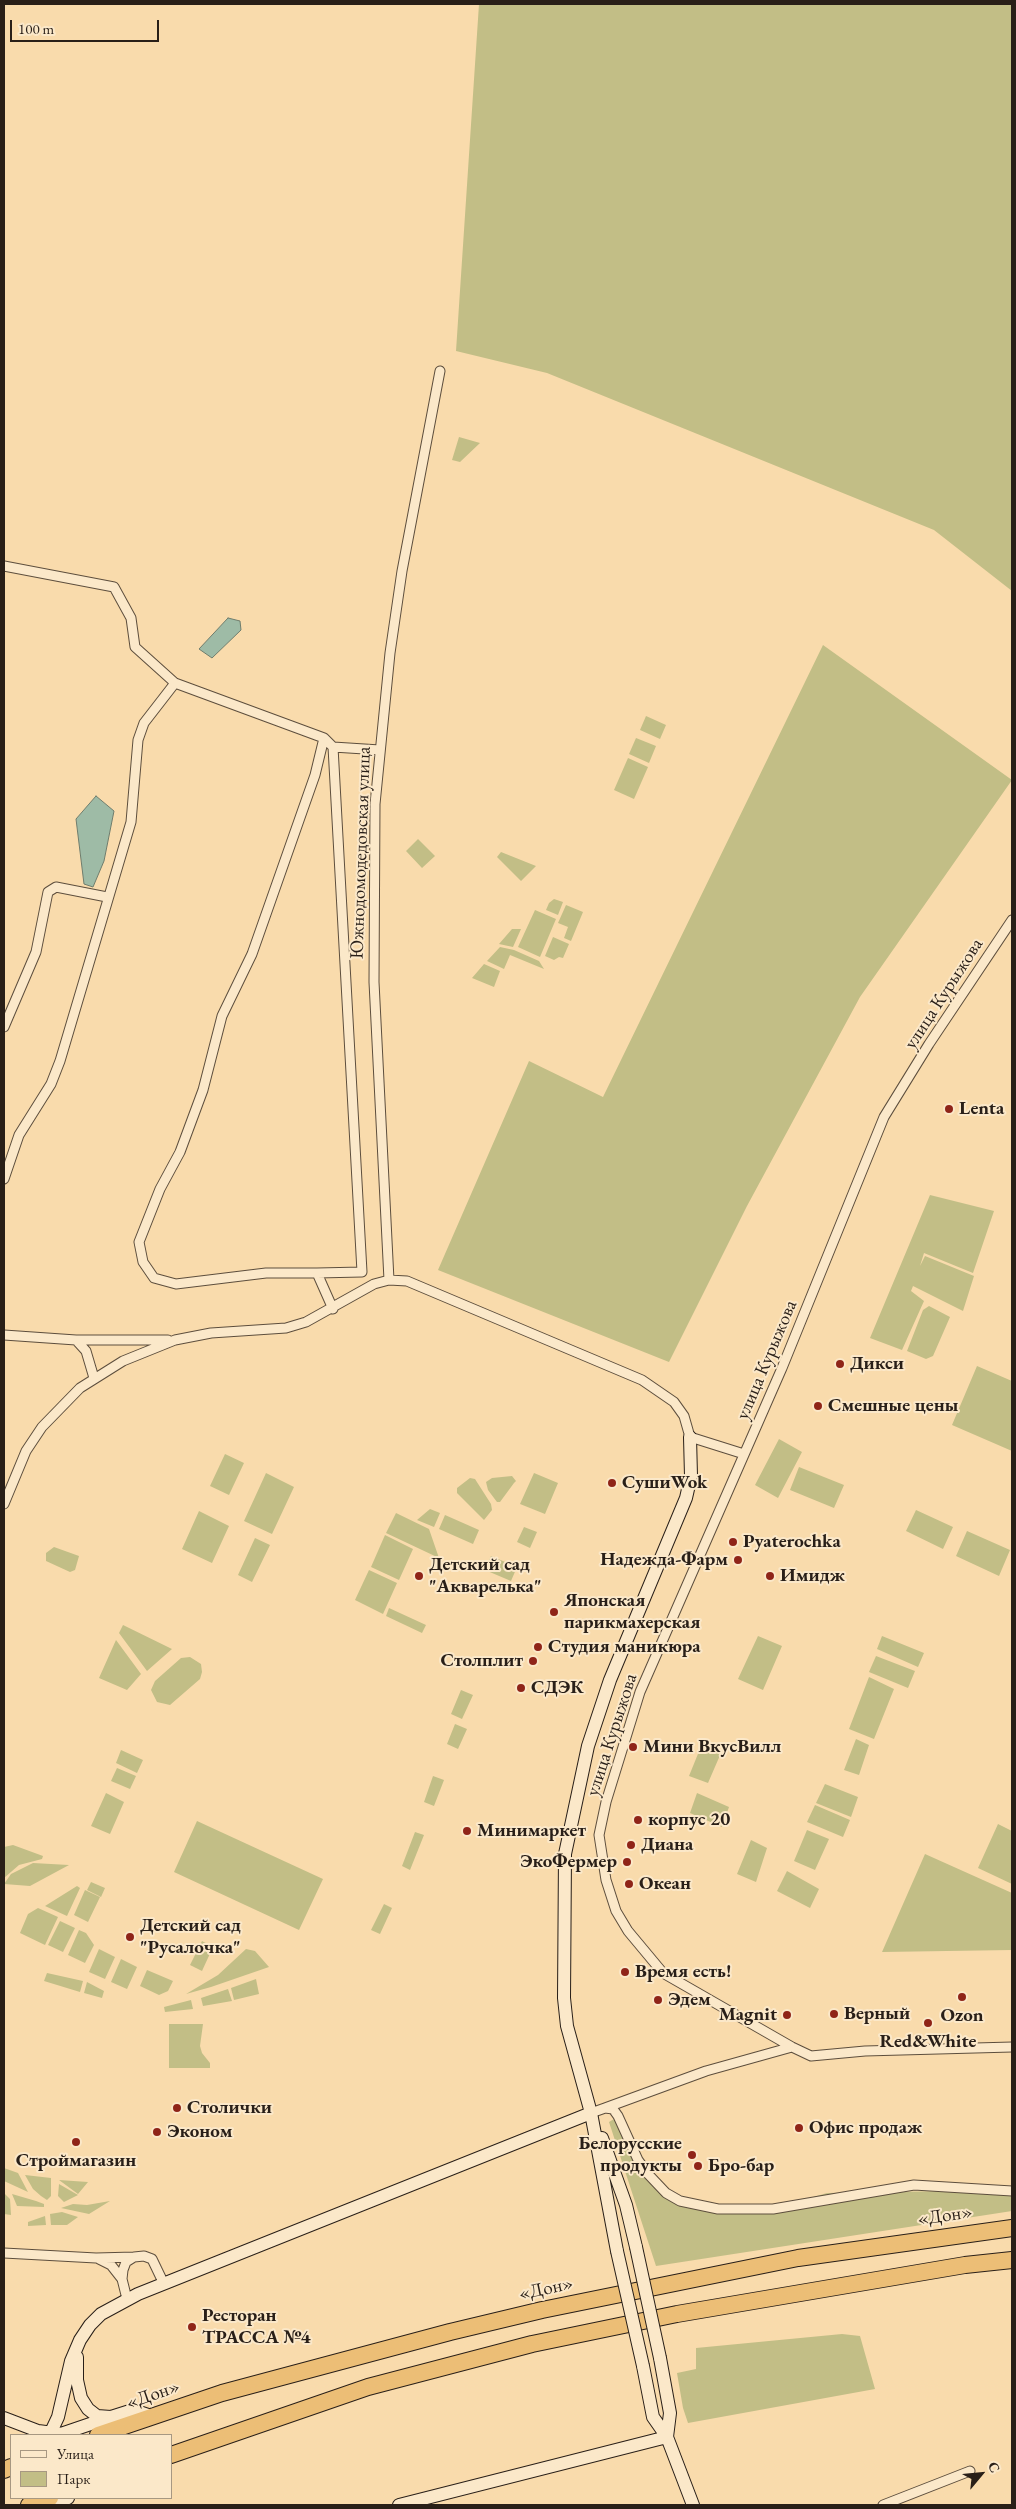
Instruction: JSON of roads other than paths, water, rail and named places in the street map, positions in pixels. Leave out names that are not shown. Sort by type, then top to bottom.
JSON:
[{"type":"highway","name":"«Дон»","points":[[101,2434],[232,2391],[450,2332],[542,2310],[798,2258],[1012,2228]]},
{"type":"highway","points":[[172,2455],[368,2387],[532,2344],[678,2314],[965,2265],[1012,2260]]},
{"type":"highway","points":[[29,2505],[47,2499]]},
{"type":"street","name":"Южнодомодедовская улица","points":[[389,1280],[373,935],[375,804],[402,571],[440,371]]},
{"type":"street","points":[[4,566],[114,587],[131,618],[135,647],[174,683],[324,738],[333,747],[380,750]]},
{"type":"street","points":[[4,1179],[19,1135],[51,1084],[60,1061],[107,897],[131,822],[138,740],[144,723],[174,683]]},
{"type":"street","points":[[324,738],[315,775],[252,954],[222,1016],[204,1090],[180,1152],[160,1189],[140,1242],[143,1262],[154,1278],[176,1284],[266,1273],[362,1272],[333,747]]},
{"type":"street","points":[[4,1027],[36,952],[48,892],[56,887],[107,897]]},
{"type":"street","name":"улица Курыжова","points":[[792,2046],[663,1973],[628,1931],[616,1911],[606,1880],[599,1836],[606,1802],[640,1692],[800,1326],[884,1118],[929,1044],[1012,920]]},
{"type":"street","points":[[317,1272],[333,1309]]},
{"type":"street","points":[[4,1504],[26,1451],[42,1427],[64,1403],[94,1378],[123,1360],[175,1340],[211,1333],[286,1328],[306,1322],[333,1309],[374,1284],[389,1280],[407,1281],[642,1380],[674,1402],[684,1416],[690,1437],[690,1476],[686,1498],[607,1689],[588,1746],[566,1854],[564,1998],[567,2026],[591,2113],[617,2252],[653,2417],[667,2437],[693,2505]]},
{"type":"street","points":[[4,1335],[76,1340],[175,1340]]},
{"type":"street","points":[[76,1340],[86,1351],[94,1378]]},
{"type":"street","points":[[690,1437],[744,1454]]},
{"type":"street","points":[[50,2434],[58,2417],[70,2361],[90,2324],[101,2314],[127,2299],[164,2284],[591,2113],[706,2071],[792,2046],[811,2056],[865,2051],[1012,2047]]},
{"type":"street","points":[[605,2108],[613,2109],[638,2160],[666,2193],[680,2201],[718,2210],[773,2209],[914,2185],[1012,2191]]},
{"type":"street","points":[[591,2113],[626,2204],[660,2358],[670,2413],[667,2437]]},
{"type":"street","points":[[4,2253],[96,2258],[144,2256],[152,2259],[164,2284]]},
{"type":"street","points":[[122,2279],[126,2262],[134,2257]]},
{"type":"street","points":[[96,2258],[111,2265],[122,2279],[127,2299]]},
{"type":"street","points":[[80,2340],[76,2364],[81,2398],[88,2409],[97,2416],[111,2417]]},
{"type":"street","points":[[4,2418],[50,2434],[72,2432],[133,2410],[151,2416]]},
{"type":"street","points":[[399,2505],[667,2437]]},
{"type":"street","points":[[883,2505],[970,2471]]},
{"type":"street","points":[[53,2505],[66,2499]]},
{"type":"place","name":"Lenta","points":[[949,1109]]},
{"type":"place","name":"Дикси","points":[[840,1364]]},
{"type":"place","name":"Смешные цены","points":[[818,1406]]},
{"type":"place","name":"СушиWok","points":[[612,1483]]},
{"type":"place","name":"Pyaterochka","points":[[733,1542]]},
{"type":"place","name":"Надежда-Фарм","points":[[738,1560]]},
{"type":"place","name":"Детский сад \"Акварелька\"","points":[[419,1576]]},
{"type":"place","name":"Имидж","points":[[770,1576]]},
{"type":"place","name":"Японская парикмахерская","points":[[554,1612]]},
{"type":"place","name":"Студия маникюра","points":[[538,1647]]},
{"type":"place","name":"Столплит","points":[[533,1661]]},
{"type":"place","name":"СДЭК","points":[[521,1688]]},
{"type":"place","name":"Мини ВкусВилл","points":[[633,1747]]},
{"type":"place","name":"корпус 20","points":[[638,1820]]},
{"type":"place","name":"Минимаркет","points":[[467,1831]]},
{"type":"place","name":"Диана","points":[[631,1845]]},
{"type":"place","name":"ЭкоФермер","points":[[627,1862]]},
{"type":"place","name":"Океан","points":[[629,1884]]},
{"type":"place","name":"Детский сад \"Русалочка\"","points":[[130,1937]]},
{"type":"place","name":"Время есть!","points":[[625,1972]]},
{"type":"place","name":"Ozon","points":[[962,1997]]},
{"type":"place","name":"Эдем","points":[[658,2000]]},
{"type":"place","name":"Верный","points":[[834,2014]]},
{"type":"place","name":"Magnit","points":[[787,2015]]},
{"type":"place","name":"Red&White","points":[[928,2023]]},
{"type":"place","name":"Столички","points":[[177,2108]]},
{"type":"place","name":"Офис продаж","points":[[799,2128]]},
{"type":"place","name":"Эконом","points":[[157,2132]]},
{"type":"place","name":"Строймагазин","points":[[76,2142]]},
{"type":"place","name":"Белорусские продукты","points":[[692,2155]]},
{"type":"place","name":"Бро-бар","points":[[698,2166]]},
{"type":"place","name":"Ресторан ТРАССА №4","points":[[192,2327]]}]
